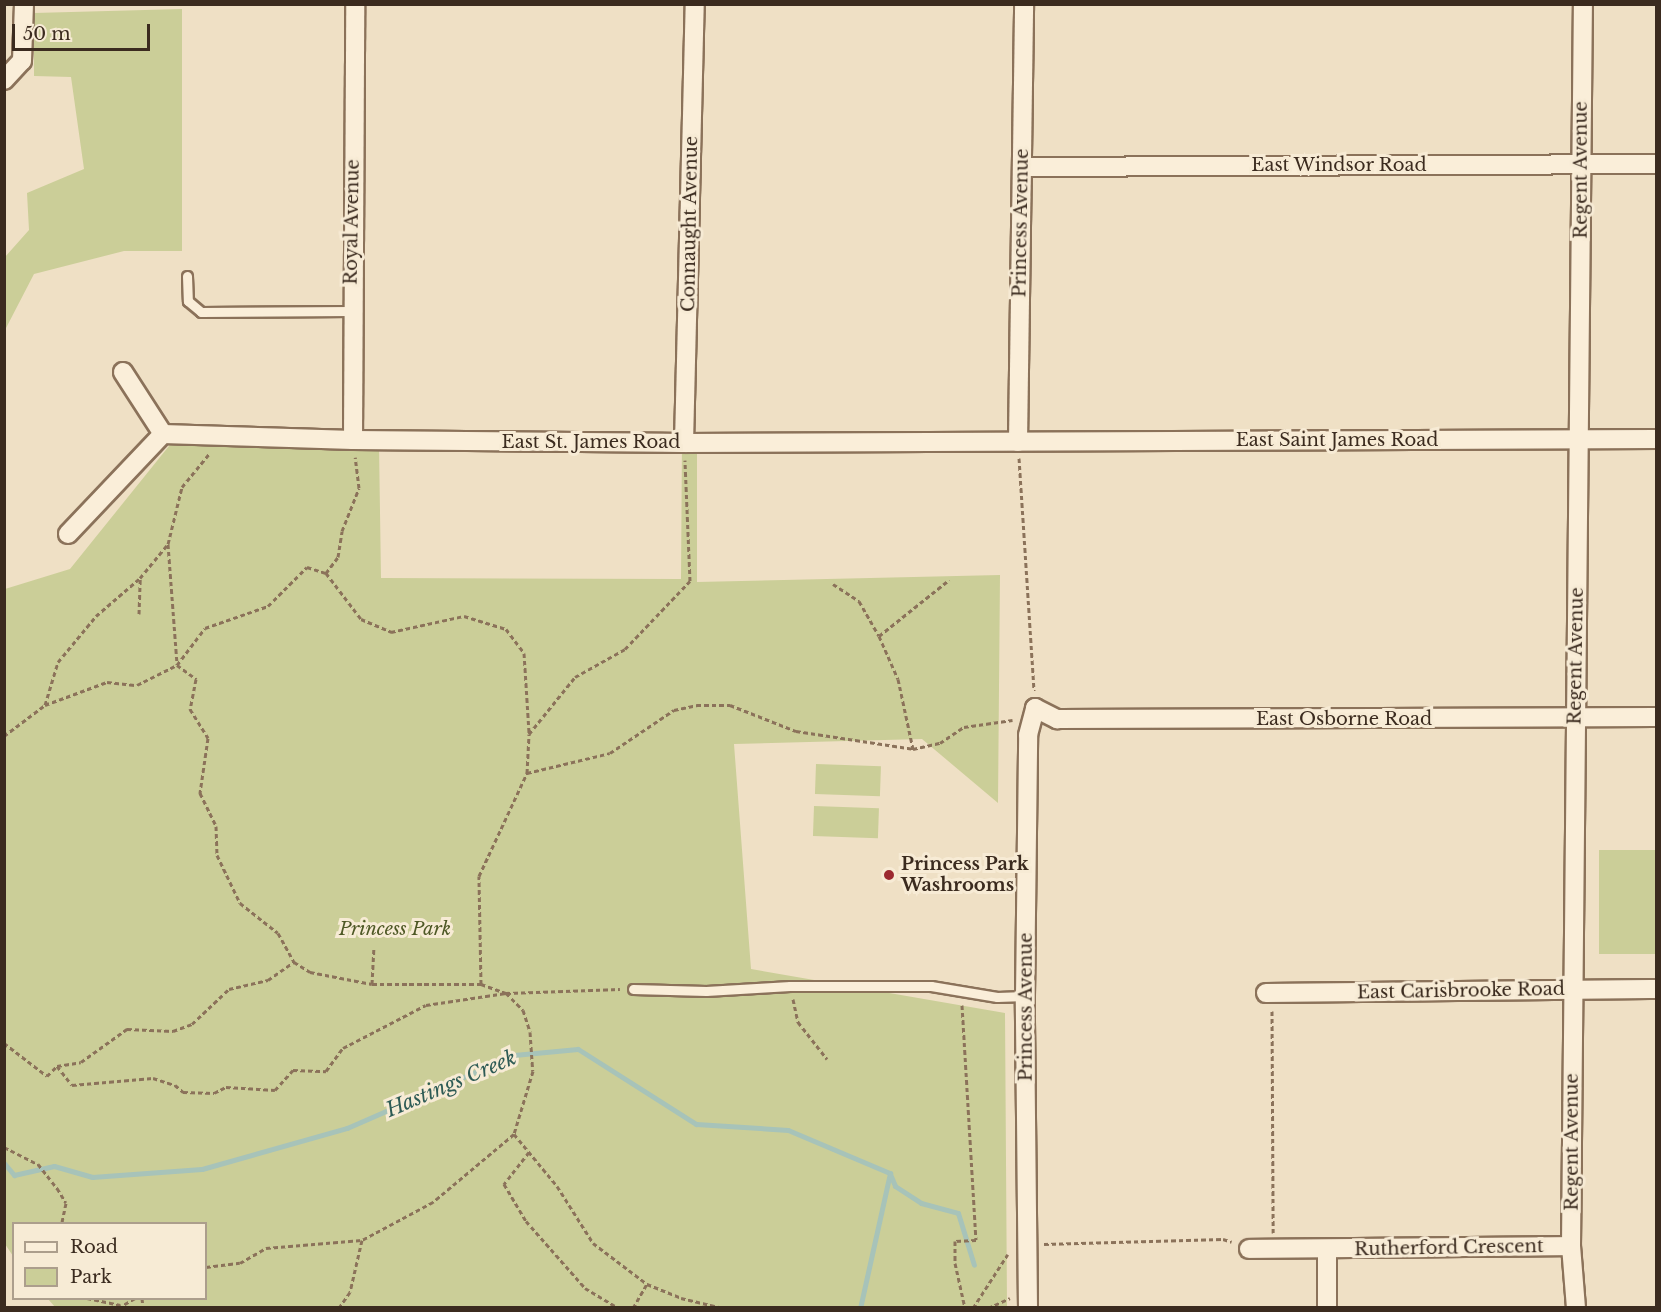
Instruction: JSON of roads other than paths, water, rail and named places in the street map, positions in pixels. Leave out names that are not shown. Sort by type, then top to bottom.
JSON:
[{"type":"street","points":[[4,80],[22,61],[24,4]]},
{"type":"street","name":"Royal Avenue","points":[[353,440],[351,311],[355,4]]},
{"type":"street","name":"Connaught Avenue","points":[[684,443],[695,4]]},
{"type":"street","name":"Princess Avenue","points":[[1018,442],[1024,4]]},
{"type":"street","name":"Regent Avenue","points":[[1576,1308],[1571,1246],[1583,4]]},
{"type":"street","name":"East Windsor Road","points":[[1022,167],[1656,164]]},
{"type":"street","points":[[68,534],[163,434],[123,372]]},
{"type":"street","name":"East St. James Road","points":[[163,434],[353,440],[684,443],[1018,442]]},
{"type":"street","name":"East Saint James Road","points":[[1018,442],[1656,439]]},
{"type":"street","name":"Princess Avenue","points":[[1028,1308],[1025,996],[1033,712]]},
{"type":"street","name":"East Osborne Road","points":[[1033,712],[1057,719],[1656,717]]},
{"type":"street","name":"East Carisbrooke Road","points":[[1269,993],[1656,989]]},
{"type":"street","name":"Rutherford Crescent","points":[[1249,1249],[1571,1246]]},
{"type":"street","points":[[1327,1249],[1327,1308]]},
{"type":"lane","points":[[187,276],[188,302],[201,312],[351,311]]},
{"type":"lane","points":[[633,989],[706,991],[790,986],[931,986],[961,992],[1025,996]]},
{"type":"waterway","name":"Hastings Creek","points":[[4,1163],[14,1175],[54,1166],[92,1177],[202,1169],[347,1128],[514,1055],[578,1049],[696,1124],[788,1130],[890,1173],[860,1308]]},
{"type":"waterway","points":[[890,1174],[895,1186],[921,1203],[958,1213],[974,1265]]},
{"type":"place","name":"Princess Park Washrooms","points":[[889,875]]},
{"type":"park label","name":"Princess Park","points":[[395,929]]}]
